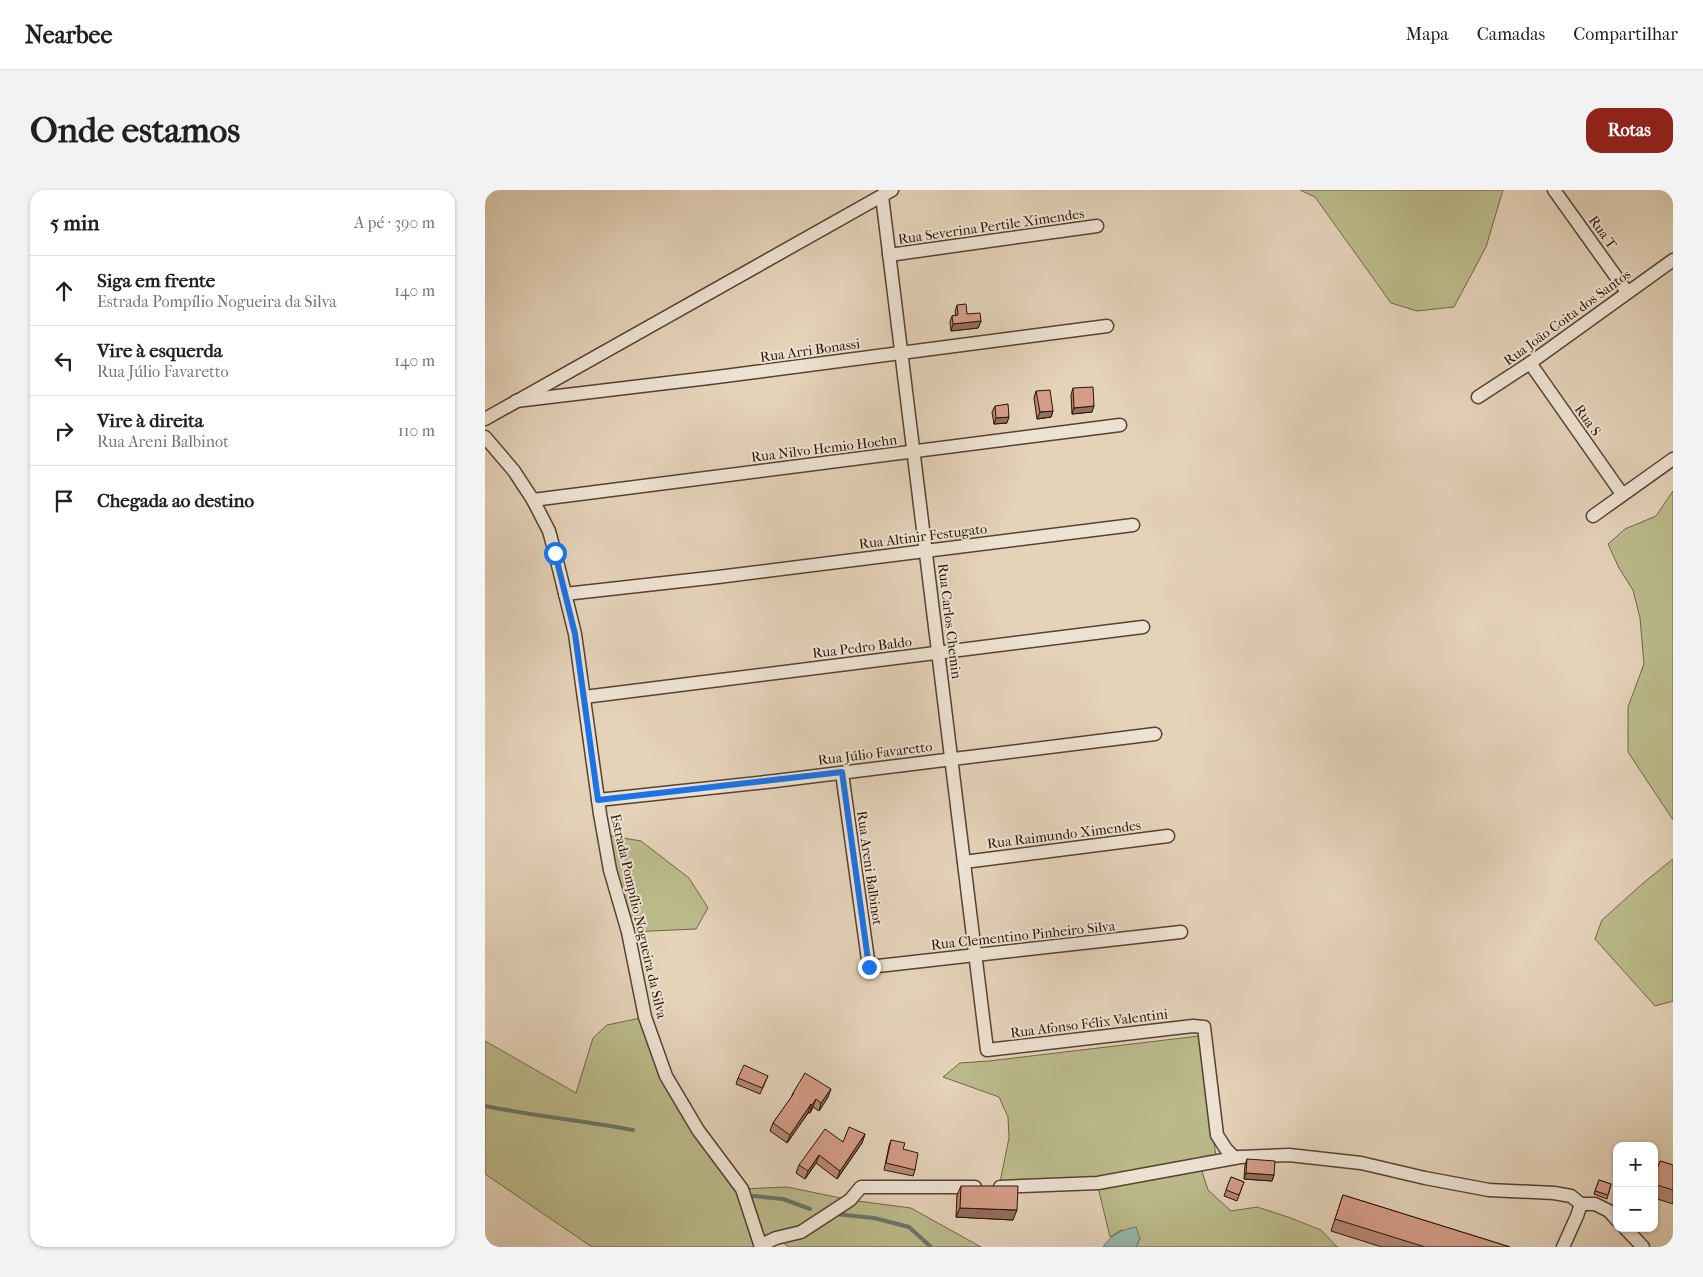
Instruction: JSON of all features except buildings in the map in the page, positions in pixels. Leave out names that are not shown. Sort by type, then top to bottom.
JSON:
[{"type":"street","name":"Rua T","points":[[1554,190],[1627,292]]},
{"type":"street","name":"Rua Carlos Chemin","points":[[887,193],[889,255],[987,1050]]},
{"type":"street","points":[[485,419],[887,193]]},
{"type":"street","name":"Rua Severina Pertile Ximendes","points":[[889,255],[1097,226]]},
{"type":"street","name":"Rua João Coita dos Santos","points":[[1478,398],[1673,260]]},
{"type":"street","name":"Rua Arri Bonassi","points":[[516,401],[1107,326]]},
{"type":"street","name":"Rua S","points":[[1530,363],[1622,494]]},
{"type":"street","name":"Rua Nilvo Hemio Hoehn","points":[[533,500],[1119,425]]},
{"type":"street","name":"Estrada Pompílio Nogueira da Silva","points":[[485,437],[514,471],[533,500],[549,531],[575,634],[598,800],[611,870],[628,932],[645,1017],[666,1076],[698,1130],[742,1189],[761,1246]]},
{"type":"street","points":[[1593,516],[1673,458]]},
{"type":"street","name":"Rua Altinir Festugato","points":[[565,594],[718,577],[1133,525]]},
{"type":"street","name":"Rua Pedro Baldo","points":[[584,697],[1143,627]]},
{"type":"street","name":"Rua Júlio Favaretto","points":[[598,800],[1155,734]]},
{"type":"street","name":"Rua Areni Balbinot","points":[[842,772],[869,967]]},
{"type":"street","name":"Rua Raimundo Ximendes","points":[[964,862],[1168,836]]},
{"type":"street","name":"Rua Clementino Pinheiro Silva","points":[[869,967],[1181,932]]},
{"type":"street","name":"Rua Afonso Félix Valentini","points":[[987,1050],[1193,1026],[1204,1027],[1217,1135],[1226,1149],[1235,1158]]},
{"type":"street","points":[[761,1246],[777,1238],[801,1232],[850,1200],[861,1187],[1012,1187],[1098,1183],[1235,1158],[1289,1155],[1361,1163],[1489,1190],[1554,1193],[1571,1196],[1581,1204],[1595,1204],[1609,1211],[1613,1216]]},
{"type":"street","points":[[1563,1247],[1581,1204]]},
{"type":"street","points":[[1629,1232],[1643,1247]]},
{"type":"shaded area","points":[[1300,190],[1503,190],[1486,247],[1454,307],[1417,311],[1391,303],[1315,197]]},
{"type":"shaded area","points":[[1673,491],[1673,820],[1628,752],[1628,707],[1644,664],[1640,618],[1633,590],[1619,568],[1608,544],[1625,529],[1656,516]]},
{"type":"shaded area","points":[[605,835],[641,841],[689,878],[708,908],[696,929],[628,932]]},
{"type":"shaded area","points":[[1673,859],[1673,1001],[1655,1006],[1595,939],[1602,920]]},
{"type":"shaded area","points":[[645,1017],[666,1076],[742,1189],[787,1187],[850,1200],[911,1208],[981,1247],[789,1247],[776,1238],[761,1247],[592,1247],[485,1174],[485,1041],[576,1093],[593,1038],[607,1025]]},
{"type":"shaded area","points":[[1199,1036],[1217,1163],[1200,1165],[1208,1190],[1231,1211],[1257,1207],[1288,1217],[1321,1230],[1338,1247],[1136,1247],[1140,1238],[1121,1230],[1110,1237],[1097,1183],[999,1187],[1009,1138],[1008,1117],[999,1097],[943,1077],[960,1063]]},
{"type":"shaded area","points":[[1136,1227],[1140,1238],[1136,1247],[1103,1247],[1117,1233]]},
{"type":"waterway","points":[[485,1106],[633,1130]]},
{"type":"waterway","points":[[753,1196],[783,1199],[810,1209]]},
{"type":"waterway","points":[[835,1214],[874,1218],[909,1227],[931,1247]]},
{"type":"route","points":[[555,553],[575,634],[598,800],[842,772],[869,967]]}]
